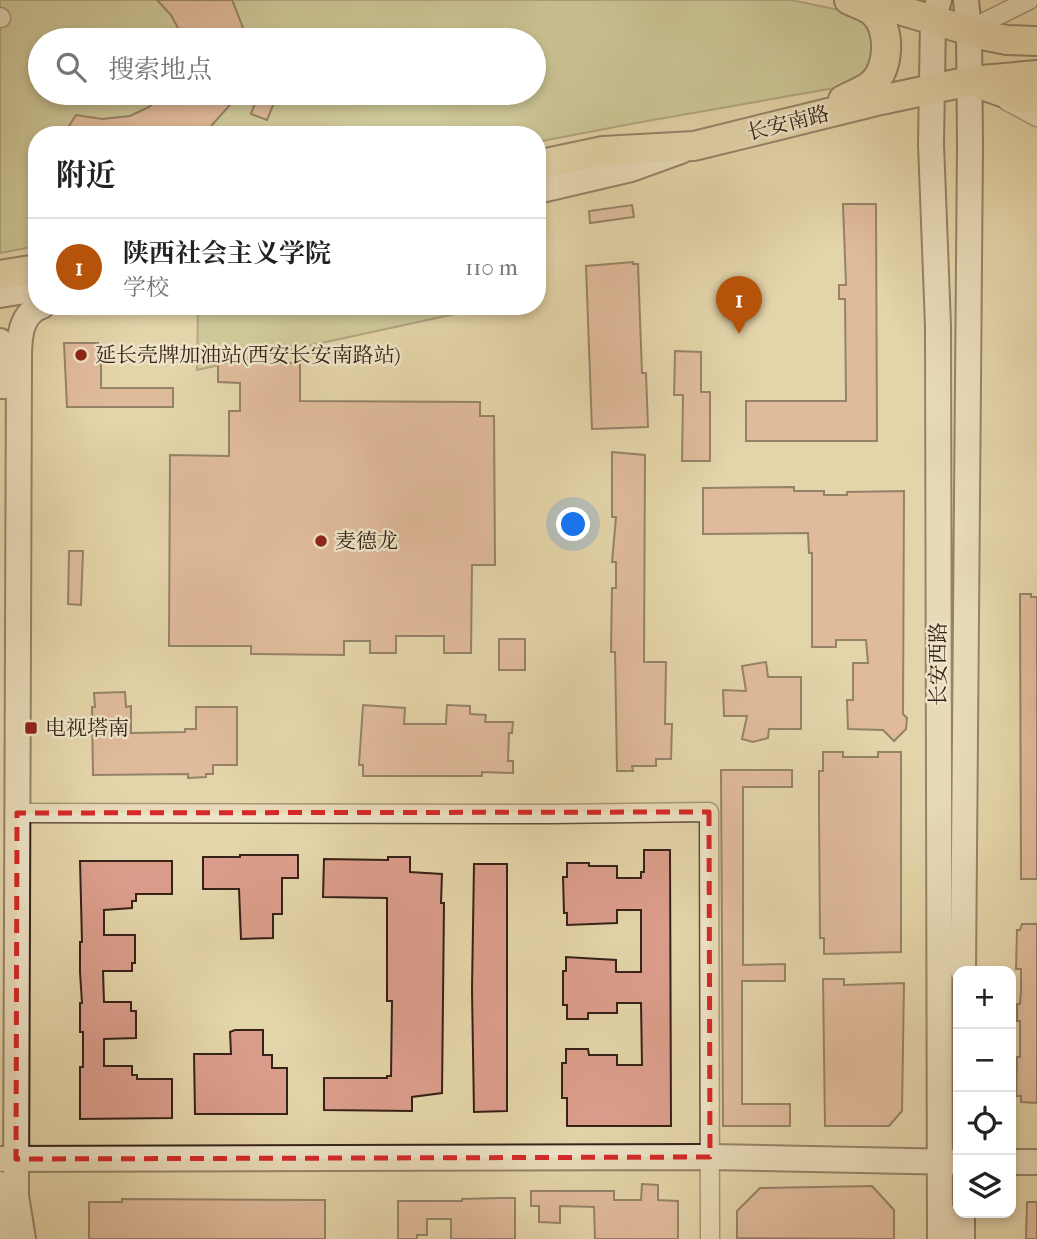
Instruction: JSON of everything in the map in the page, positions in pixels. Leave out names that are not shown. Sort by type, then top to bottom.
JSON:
[{"type":"main road","points":[[809,117],[872,84],[884,64],[886,43],[876,14],[849,0]]},
{"type":"main road","points":[[866,0],[936,10],[969,30],[987,36],[1033,40]]},
{"type":"main road","name":"长安南路","points":[[546,162],[603,151],[694,146],[970,81],[1037,75]]},
{"type":"main road","points":[[970,81],[1019,98],[1037,98]]},
{"type":"main road","points":[[0,275],[28,270]]},
{"type":"street","name":"长安西路","points":[[963,966],[970,81],[966,0]]},
{"type":"street","points":[[969,30],[1029,0]]},
{"type":"street","name":"长安西路","points":[[936,10],[931,144],[938,340],[949,1161],[940,1239]]},
{"type":"street","points":[[970,81],[1037,117]]},
{"type":"street","points":[[546,189],[631,169],[694,146]]},
{"type":"street","points":[[0,295],[28,290]]},
{"type":"street","points":[[23,1239],[8,1159],[17,813],[19,343],[24,322],[30,315]]},
{"type":"street","points":[[0,341],[3,374],[0,1000]]},
{"type":"street","points":[[17,813],[709,812],[710,1239]]},
{"type":"street","points":[[8,1159],[710,1157],[949,1161]]},
{"type":"street","points":[[1016,1162],[1037,1162]]},
{"type":"street","points":[[0,1184],[5,1239]]},
{"type":"street","points":[[962,1218],[962,1239]]},
{"type":"highlighted area","points":[[709,812],[710,1157],[16,1159],[17,813]]},
{"type":"green space","points":[[0,0],[791,0],[869,16],[881,54],[857,84],[546,140],[546,126],[28,126],[28,248],[0,253]]},
{"type":"green space","points":[[198,315],[451,315],[197,370]]},
{"type":"building","points":[[157,0],[232,0],[243,28],[178,28],[171,15]]},
{"type":"building","points":[[230,105],[211,126],[69,126],[76,115],[102,119],[130,116],[149,107]]},
{"type":"building","points":[[254,105],[273,105],[267,120],[251,114]]},
{"type":"building","points":[[843,204],[876,204],[877,441],[746,441],[746,401],[846,401],[845,299],[839,299],[839,285],[846,285]]},
{"type":"building","points":[[632,205],[634,217],[590,223],[589,211]]},
{"type":"building","points":[[633,262],[638,264],[642,373],[646,373],[648,427],[592,429],[586,266]]},
{"type":"building","points":[[64,343],[98,343],[98,348],[101,348],[101,388],[173,388],[173,407],[67,407]]},
{"type":"building","points":[[675,351],[701,352],[701,392],[710,392],[710,461],[682,461],[683,395],[674,395]]},
{"type":"building","name":"麦德龙","points":[[218,362],[300,363],[300,401],[480,402],[480,416],[494,416],[495,565],[472,565],[471,653],[444,653],[444,636],[396,636],[396,653],[370,653],[370,641],[344,641],[344,655],[251,654],[251,646],[169,646],[170,455],[229,456],[229,411],[240,411],[240,383],[218,382]]},
{"type":"building","points":[[612,452],[645,455],[644,662],[666,662],[665,724],[672,724],[671,759],[656,759],[656,766],[632,766],[633,771],[617,771],[615,652],[611,652],[612,588],[616,588],[616,562],[612,562],[616,517],[612,517]]},
{"type":"building","points":[[794,487],[794,491],[824,491],[824,495],[904,491],[903,714],[907,718],[906,729],[894,741],[883,730],[848,729],[847,700],[853,700],[853,663],[868,663],[866,640],[836,640],[836,647],[812,647],[812,553],[809,553],[808,533],[703,534],[703,488]]},
{"type":"building","points":[[69,551],[83,551],[81,605],[68,604]]},
{"type":"building","points":[[1020,594],[1037,597],[1037,879],[1021,879]]},
{"type":"building","points":[[499,639],[525,639],[525,670],[499,670]]},
{"type":"building","points":[[766,662],[768,677],[801,677],[801,729],[769,729],[768,738],[753,742],[742,739],[747,716],[724,716],[723,690],[746,691],[742,666]]},
{"type":"building","points":[[125,692],[126,707],[131,706],[131,733],[185,732],[185,729],[196,729],[196,707],[237,707],[237,765],[213,765],[213,774],[206,774],[206,777],[188,778],[188,774],[93,775],[94,693]]},
{"type":"building","points":[[363,705],[405,708],[404,724],[446,724],[447,705],[470,706],[470,714],[486,715],[485,722],[513,722],[512,733],[509,733],[508,761],[513,761],[513,773],[482,772],[482,776],[363,776],[363,765],[359,765]]},
{"type":"building","points":[[823,752],[843,752],[843,757],[878,757],[878,752],[901,752],[901,952],[824,954],[824,938],[820,938],[819,811],[819,771],[823,771]]},
{"type":"building","points":[[721,770],[792,770],[792,787],[743,787],[743,965],[785,964],[785,981],[742,981],[742,1104],[790,1104],[790,1126],[723,1126]]},
{"type":"building","points":[[644,850],[670,850],[671,1126],[567,1126],[567,1098],[562,1098],[562,1063],[566,1063],[566,1049],[588,1049],[589,1055],[617,1055],[617,1065],[642,1065],[641,1003],[617,1003],[617,1013],[588,1013],[588,1019],[567,1019],[567,1005],[563,1005],[563,971],[566,971],[566,957],[616,960],[616,972],[641,972],[641,910],[617,910],[617,923],[567,925],[563,877],[567,877],[567,863],[589,863],[589,866],[617,866],[617,878],[641,878],[641,872],[644,872]]},
{"type":"building","points":[[298,855],[298,878],[282,878],[282,914],[273,914],[273,938],[241,939],[239,889],[203,889],[203,857]]},
{"type":"building","points":[[388,857],[410,857],[410,872],[442,874],[442,1093],[412,1097],[412,1111],[324,1110],[324,1078],[391,1076],[392,1001],[387,1001],[387,898],[323,897],[324,859],[388,860]]},
{"type":"building","points":[[80,861],[172,861],[172,894],[136,894],[132,908],[104,910],[104,935],[135,935],[135,963],[132,963],[132,971],[103,971],[104,1002],[131,1002],[131,1011],[136,1011],[136,1038],[104,1039],[104,1066],[132,1066],[132,1075],[137,1075],[137,1079],[172,1079],[172,1118],[80,1119],[83,1032],[80,1032]]},
{"type":"building","points":[[474,864],[507,864],[507,1111],[474,1112]]},
{"type":"building","points":[[1022,924],[1037,924],[1037,1103],[1021,1102],[1021,1096],[1016,1096],[1017,1057],[1020,1057],[1017,1004],[1020,1004],[1021,969],[1016,969],[1017,930],[1020,930]]},
{"type":"building","points":[[823,979],[844,979],[844,985],[904,983],[902,1111],[889,1126],[825,1126]]},
{"type":"building","points":[[263,1030],[263,1055],[272,1055],[272,1068],[287,1068],[287,1114],[195,1114],[194,1054],[231,1054],[230,1032]]},
{"type":"building","points":[[642,1184],[658,1185],[658,1200],[678,1201],[678,1239],[595,1239],[594,1207],[560,1206],[560,1223],[539,1222],[539,1206],[531,1206],[531,1191],[614,1191],[614,1200],[641,1200]]},
{"type":"building","points":[[872,1186],[894,1210],[894,1239],[737,1238],[737,1211],[760,1188]]},
{"type":"building","points":[[515,1198],[515,1239],[451,1239],[451,1219],[427,1219],[427,1235],[417,1235],[417,1239],[398,1239],[398,1201]]},
{"type":"building","points":[[122,1199],[325,1200],[325,1239],[89,1239],[89,1202],[122,1202]]},
{"type":"building","points":[[1027,1202],[1037,1202],[1037,1239],[1026,1239]]},
{"type":"place","name":"陕西社会主义学院","points":[[739,334]]},
{"type":"place","name":"延长壳牌加油站(西安长安南路站)","points":[[81,355]]},
{"type":"place","name":"麦德龙","points":[[321,541]]},
{"type":"place","name":"电视塔南","points":[[31,728]]}]
